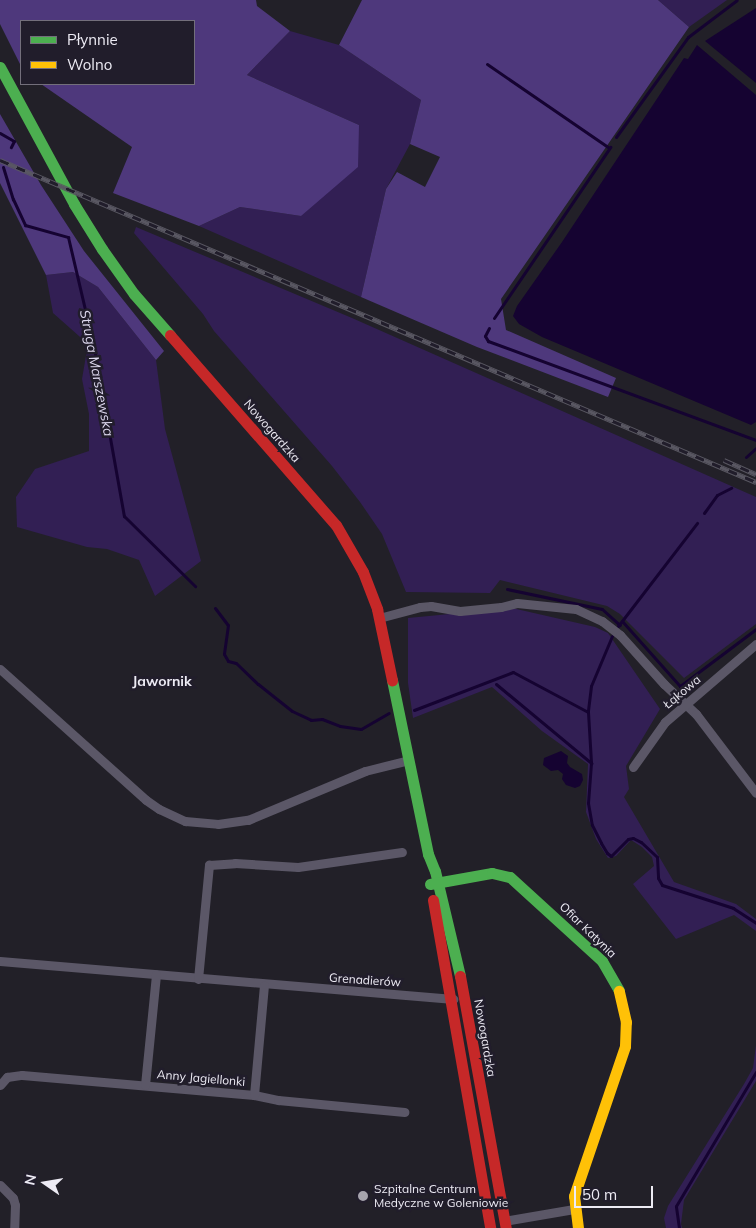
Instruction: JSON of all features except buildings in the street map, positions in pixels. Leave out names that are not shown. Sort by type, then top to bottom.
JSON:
[{"type":"street","name":"Nowogardzka","points":[[0,67],[74,204],[102,249],[134,294],[336,525],[363,572],[379,618],[434,883],[450,999],[490,1228]]},
{"type":"street","points":[[379,618],[431,606],[460,611],[501,607],[517,603],[576,609],[602,620],[620,635],[664,684],[687,704],[756,792]]},
{"type":"street","name":"Łąkowa","points":[[633,767],[665,722],[756,644]]},
{"type":"street","points":[[0,669],[146,800],[158,809],[185,821],[218,824],[248,820],[356,775],[409,760]]},
{"type":"street","points":[[198,979],[209,865],[235,863],[298,867],[402,852]]},
{"type":"street","name":"Ofiar Katynia","points":[[434,883],[492,873],[510,877],[602,961],[619,989],[626,1022],[625,1046],[577,1185],[574,1209],[578,1228]]},
{"type":"street","name":"Nowogardzka","points":[[434,883],[450,925],[505,1224]]},
{"type":"street","name":"Grenadierów","points":[[0,961],[264,985],[465,1000]]},
{"type":"street","points":[[145,1086],[156,975]]},
{"type":"street","points":[[254,1095],[264,985]]},
{"type":"street","name":"Anny Jagiellonki","points":[[0,1085],[7,1077],[13,1075],[254,1095],[278,1100],[404,1112]]},
{"type":"street","points":[[0,1185],[13,1198],[15,1206],[14,1228]]},
{"type":"street","points":[[505,1224],[574,1209]]},
{"type":"shaded area","points":[[0,0],[256,0],[257,6],[290,31],[247,75],[359,125],[358,167],[301,216],[240,207],[199,226],[113,193],[132,147],[42,85],[195,85],[195,20],[20,20],[20,64],[0,24]]},
{"type":"shaded area","points":[[362,0],[658,0],[689,27],[501,299],[506,330],[616,378],[608,397],[477,347],[361,297],[386,189],[397,172],[425,187],[440,157],[410,144],[421,100],[339,45]]},
{"type":"shaded area","points":[[658,0],[727,0],[689,27]]},
{"type":"shaded area","points":[[756,8],[756,83],[705,41]]},
{"type":"shaded area","points":[[290,31],[339,45],[421,100],[410,144],[386,189],[361,297],[199,226],[240,207],[301,216],[359,125],[247,75]]},
{"type":"shaded area","points":[[697,45],[756,95],[756,422],[751,425],[542,337],[519,324],[513,316],[517,306],[562,242],[684,58],[688,59]]},
{"type":"shaded area","points":[[0,114],[41,185],[84,251],[164,351],[156,360],[98,287],[73,272],[46,275],[0,183]]},
{"type":"shaded area","points":[[136,227],[352,318],[756,497],[756,624],[684,678],[620,614],[607,606],[500,580],[490,593],[406,592],[382,534],[360,502],[332,466],[214,331],[203,314],[134,233]]},
{"type":"shaded area","points":[[73,272],[98,287],[156,360],[165,429],[201,561],[155,596],[139,560],[107,549],[87,547],[17,527],[16,497],[35,469],[89,451],[89,414],[82,379],[88,344],[53,313],[46,275]]},
{"type":"shaded area","points":[[512,608],[595,627],[608,633],[660,709],[626,766],[629,789],[624,797],[674,882],[736,904],[756,919],[756,931],[734,915],[676,939],[633,884],[654,866],[652,857],[631,840],[616,856],[608,858],[596,839],[586,812],[588,764],[542,731],[492,687],[413,718],[408,683],[408,618]]},
{"type":"shaded area","points":[[561,751],[568,756],[567,763],[570,767],[582,774],[583,780],[580,786],[575,788],[566,785],[562,779],[563,774],[558,770],[551,771],[543,765],[544,758]]},
{"type":"shaded area","points":[[756,1045],[756,1081],[684,1200],[682,1228],[666,1228],[664,1218],[668,1206],[753,1068]]},
{"type":"waterway","points":[[616,137],[688,37],[737,0]]},
{"type":"waterway","points":[[487,64],[609,148]]},
{"type":"waterway","name":"Struga Marszewska","points":[[0,133],[14,141],[11,147]]},
{"type":"waterway","points":[[494,318],[610,147]]},
{"type":"waterway","name":"Struga Marszewska","points":[[3,167],[13,199],[25,225],[68,237],[94,348],[124,516],[195,586]]},
{"type":"waterway","points":[[489,328],[485,336],[488,341],[756,440]]},
{"type":"waterway","points":[[746,457],[756,448]]},
{"type":"waterway","points":[[704,513],[717,495],[731,488]]},
{"type":"waterway","points":[[618,626],[697,523]]},
{"type":"waterway","points":[[507,589],[602,609],[620,625]]},
{"type":"waterway","name":"Struga Marszewska","points":[[215,608],[228,625],[224,654],[228,661],[236,663],[258,684],[292,711],[311,720],[322,719],[340,726],[361,729],[389,713]]},
{"type":"waterway","points":[[622,621],[680,686],[756,629]]},
{"type":"waterway","points":[[612,636],[591,686],[588,712],[591,763],[588,803],[592,825],[601,843],[611,856],[628,839],[633,838],[641,842],[657,857],[658,878],[662,885],[733,908],[756,923]]},
{"type":"waterway","name":"Struga Marszewska","points":[[414,710],[513,672],[588,712]]},
{"type":"waterway","points":[[496,684],[591,763]]},
{"type":"waterway","points":[[679,1228],[676,1206],[756,1072]]},
{"type":"railway","points":[[0,160],[756,482]]},
{"type":"railway","points":[[724,460],[756,474]]},
{"type":"traffic: fast","points":[[0,67],[74,204],[102,249],[134,294],[170,335]]},
{"type":"traffic: fast","points":[[392,680],[428,854],[435,871],[460,976]]},
{"type":"traffic: fast","points":[[430,884],[492,873],[510,877],[602,961],[619,991]]},
{"type":"traffic: slow","points":[[578,1228],[574,1196],[625,1046],[626,1022],[619,991]]},
{"type":"traffic: jam","points":[[170,335],[336,525],[363,572],[377,609],[392,680]]},
{"type":"traffic: jam","points":[[433,900],[490,1228]]},
{"type":"traffic: jam","points":[[460,976],[506,1228]]},
{"type":"place","name":"Szpitalne Centrum Medyczne w Goleniowie","points":[[363,1196]]},
{"type":"district","name":"Jawornik","points":[[162,681]]}]
